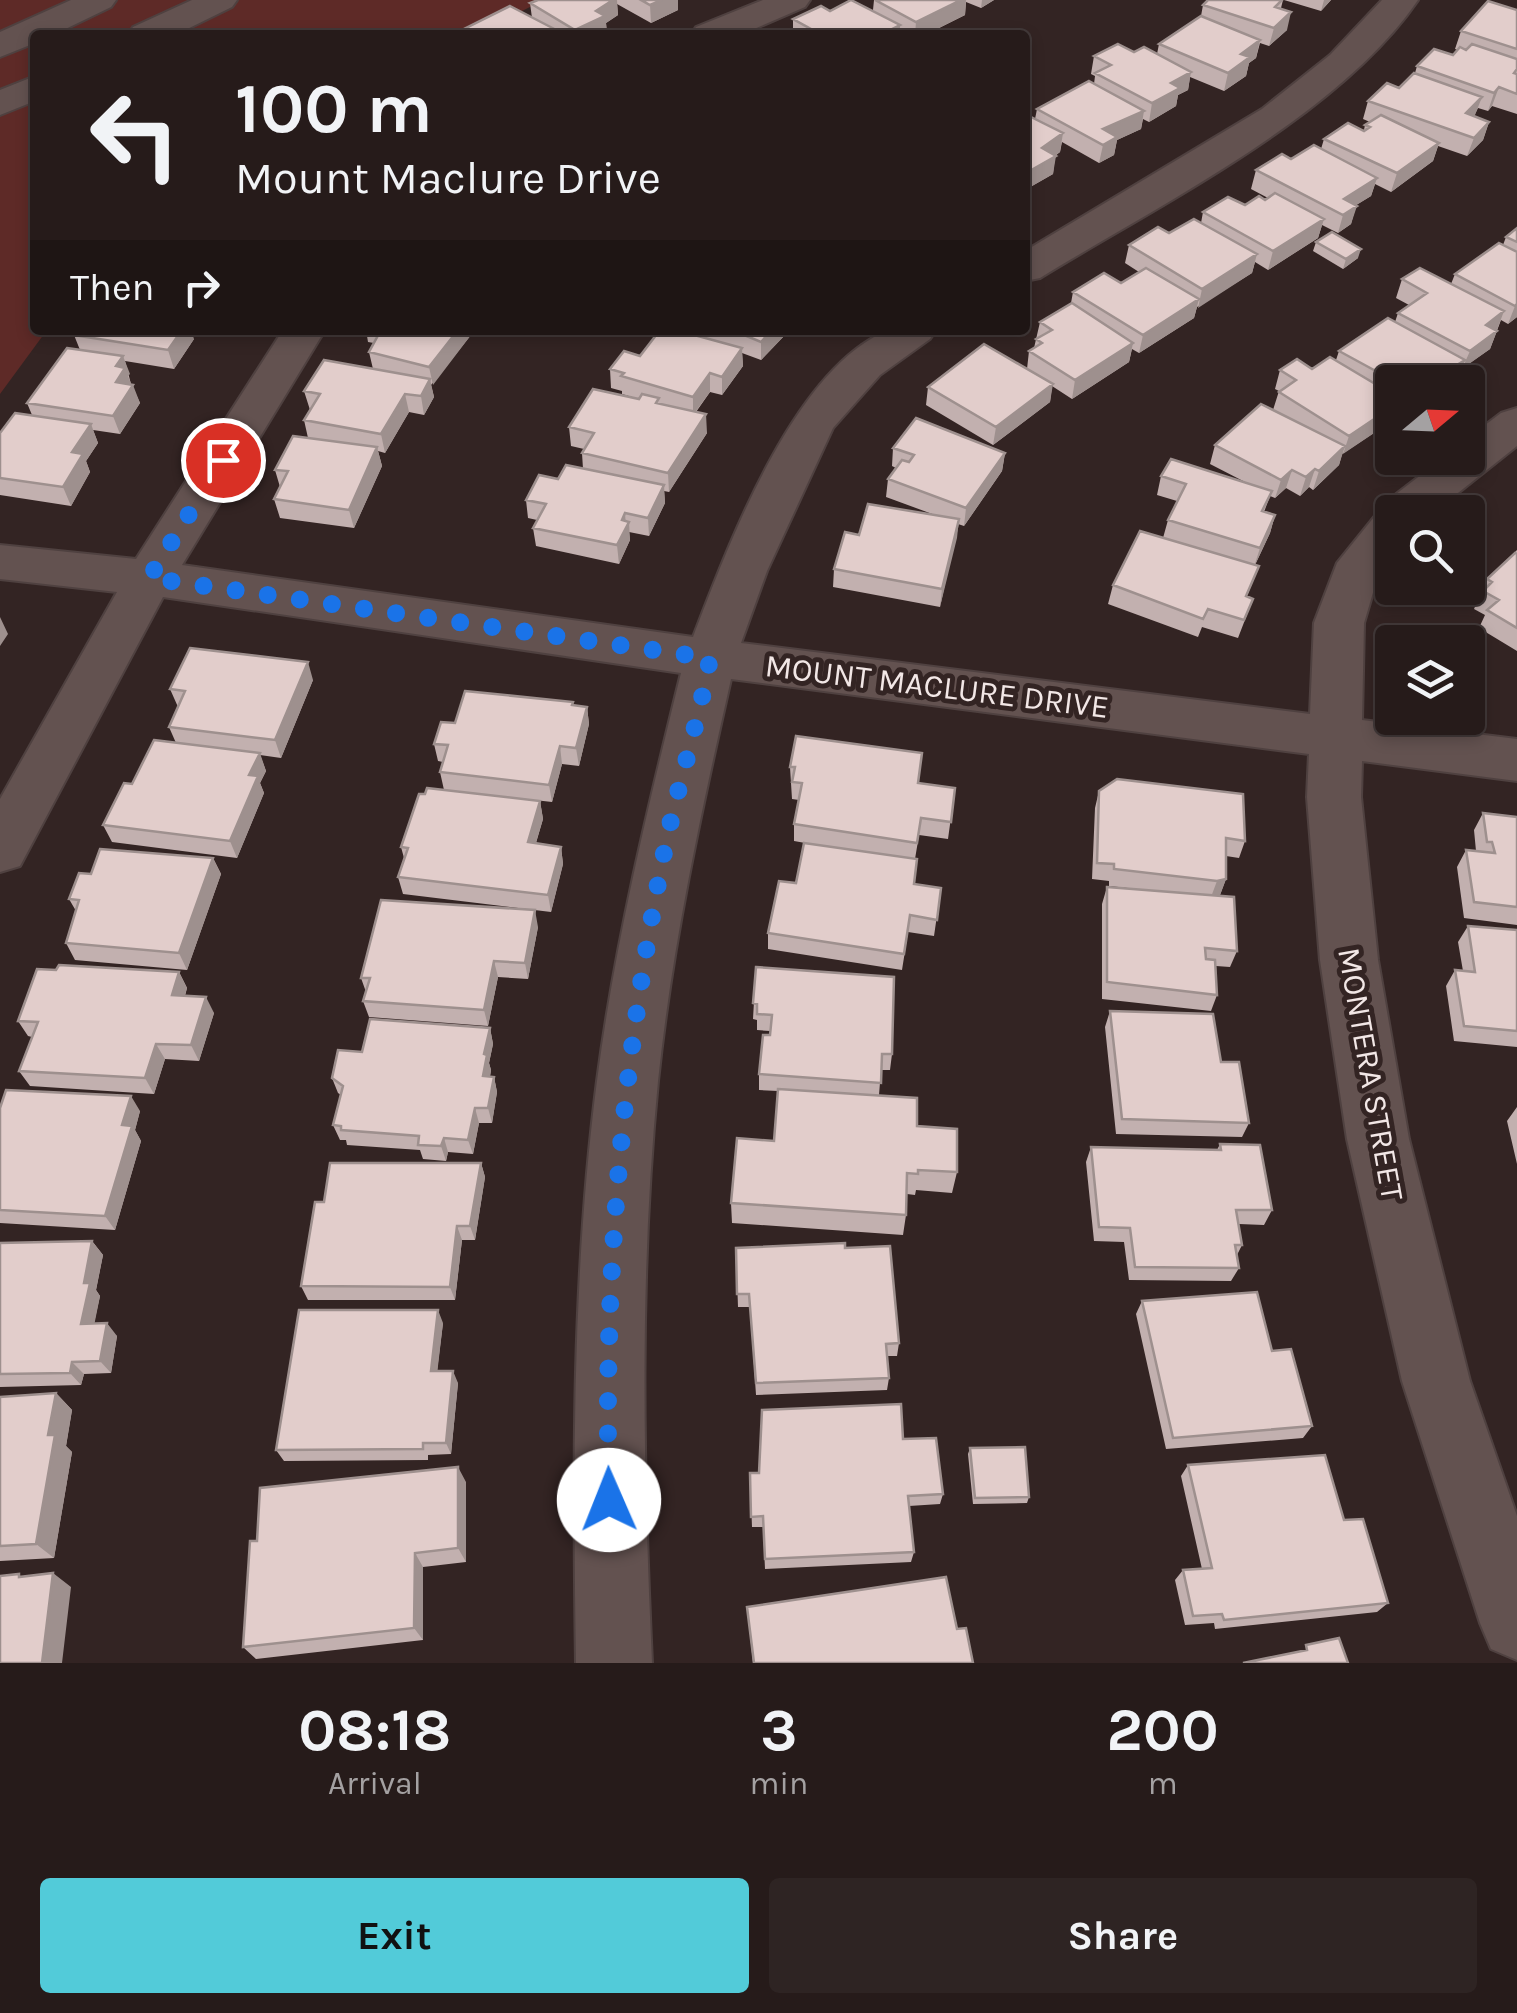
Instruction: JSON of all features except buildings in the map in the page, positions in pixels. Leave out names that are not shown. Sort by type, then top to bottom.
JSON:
[{"type":"street","points":[[35,30],[100,0]]},
{"type":"street","points":[[157,30],[220,0]]},
{"type":"street","points":[[721,30],[794,0]]},
{"type":"street","points":[[1030,266],[1275,118],[1343,63],[1401,0]]},
{"type":"street","points":[[0,46],[30,32]]},
{"type":"street","points":[[0,104],[30,89]]},
{"type":"street","points":[[0,850],[149,578],[301,335]]},
{"type":"street","points":[[614,1663],[609,1351],[628,1079],[666,842],[710,658],[744,571],[813,422],[864,366],[908,335]]},
{"type":"street","points":[[1426,495],[1517,423]]},
{"type":"street","name":"MONTERA STREET","points":[[1375,545],[1354,574],[1339,622],[1334,797],[1349,960],[1378,1139],[1436,1381],[1517,1624]]},
{"type":"street","name":"MOUNT MACLURE DRIVE","points":[[0,562],[149,578],[710,658],[1517,760]]},
{"type":"shaded area","points":[[0,0],[544,0],[484,30],[30,30],[30,335],[43,335],[0,394]]},
{"type":"route","points":[[223,460],[149,578],[710,658],[680,798],[666,842],[628,1079],[609,1351],[609,1500]]}]
